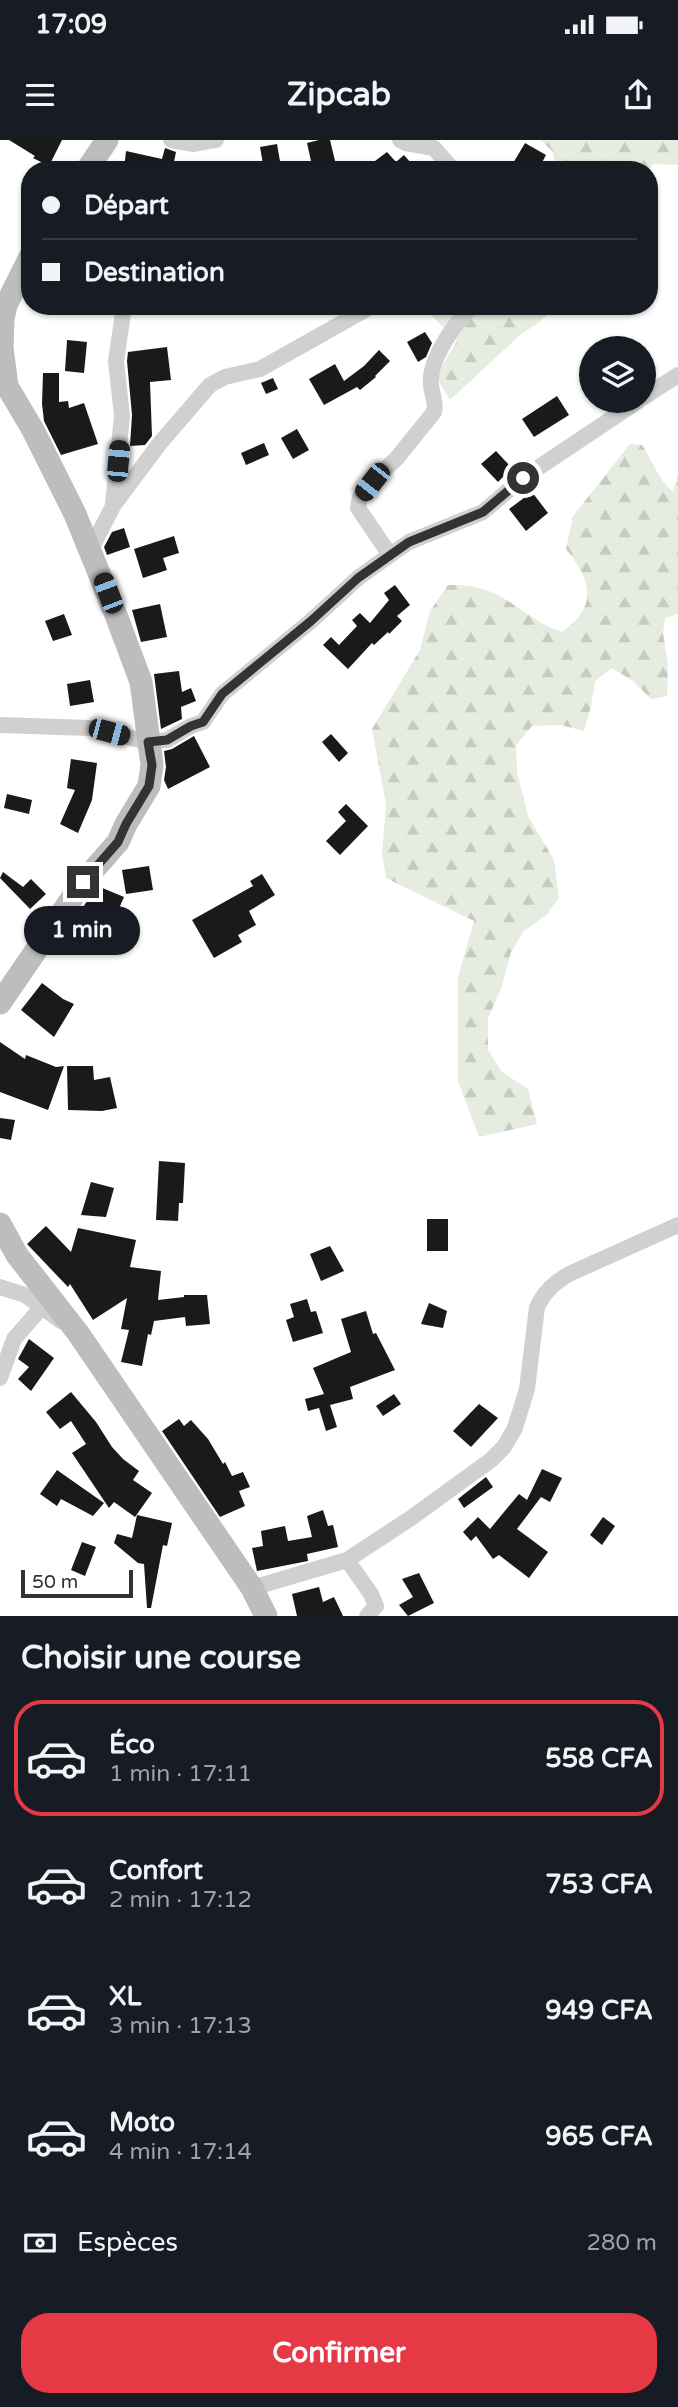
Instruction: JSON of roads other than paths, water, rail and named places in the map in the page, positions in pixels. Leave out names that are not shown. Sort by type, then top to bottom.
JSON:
[{"type":"main road","points":[[93,161],[107,140]]},
{"type":"main road","points":[[0,1003],[83,882],[118,842],[149,786],[152,765],[141,682],[91,549],[33,430],[7,386],[4,375],[2,348],[6,305],[21,275]]},
{"type":"main road","points":[[0,1224],[17,1255],[78,1333],[252,1588],[266,1616]]},
{"type":"street","points":[[171,140],[194,144],[216,140]]},
{"type":"street","points":[[400,140],[434,148],[445,161]]},
{"type":"street","points":[[113,506],[122,416],[116,361],[123,315]]},
{"type":"street","points":[[91,549],[113,506],[160,443],[210,384],[226,377],[260,369],[356,315]]},
{"type":"street","points":[[390,555],[358,508],[360,498],[435,412],[430,383],[432,374],[445,340],[464,315]]},
{"type":"street","points":[[656,389],[678,374]]},
{"type":"street","points":[[0,725],[90,727],[148,742],[167,740],[203,722],[222,694],[311,621],[358,578],[409,542],[483,512],[523,478],[620,413]]},
{"type":"street","points":[[252,1588],[347,1560],[491,1460],[504,1447],[515,1428],[527,1389],[537,1307],[543,1295],[553,1284],[569,1274],[678,1224]]},
{"type":"street","points":[[0,1287],[25,1295],[78,1333]]},
{"type":"street","points":[[2,1369],[14,1339],[42,1307]]},
{"type":"street","points":[[347,1560],[371,1594],[376,1606],[367,1616]]}]
